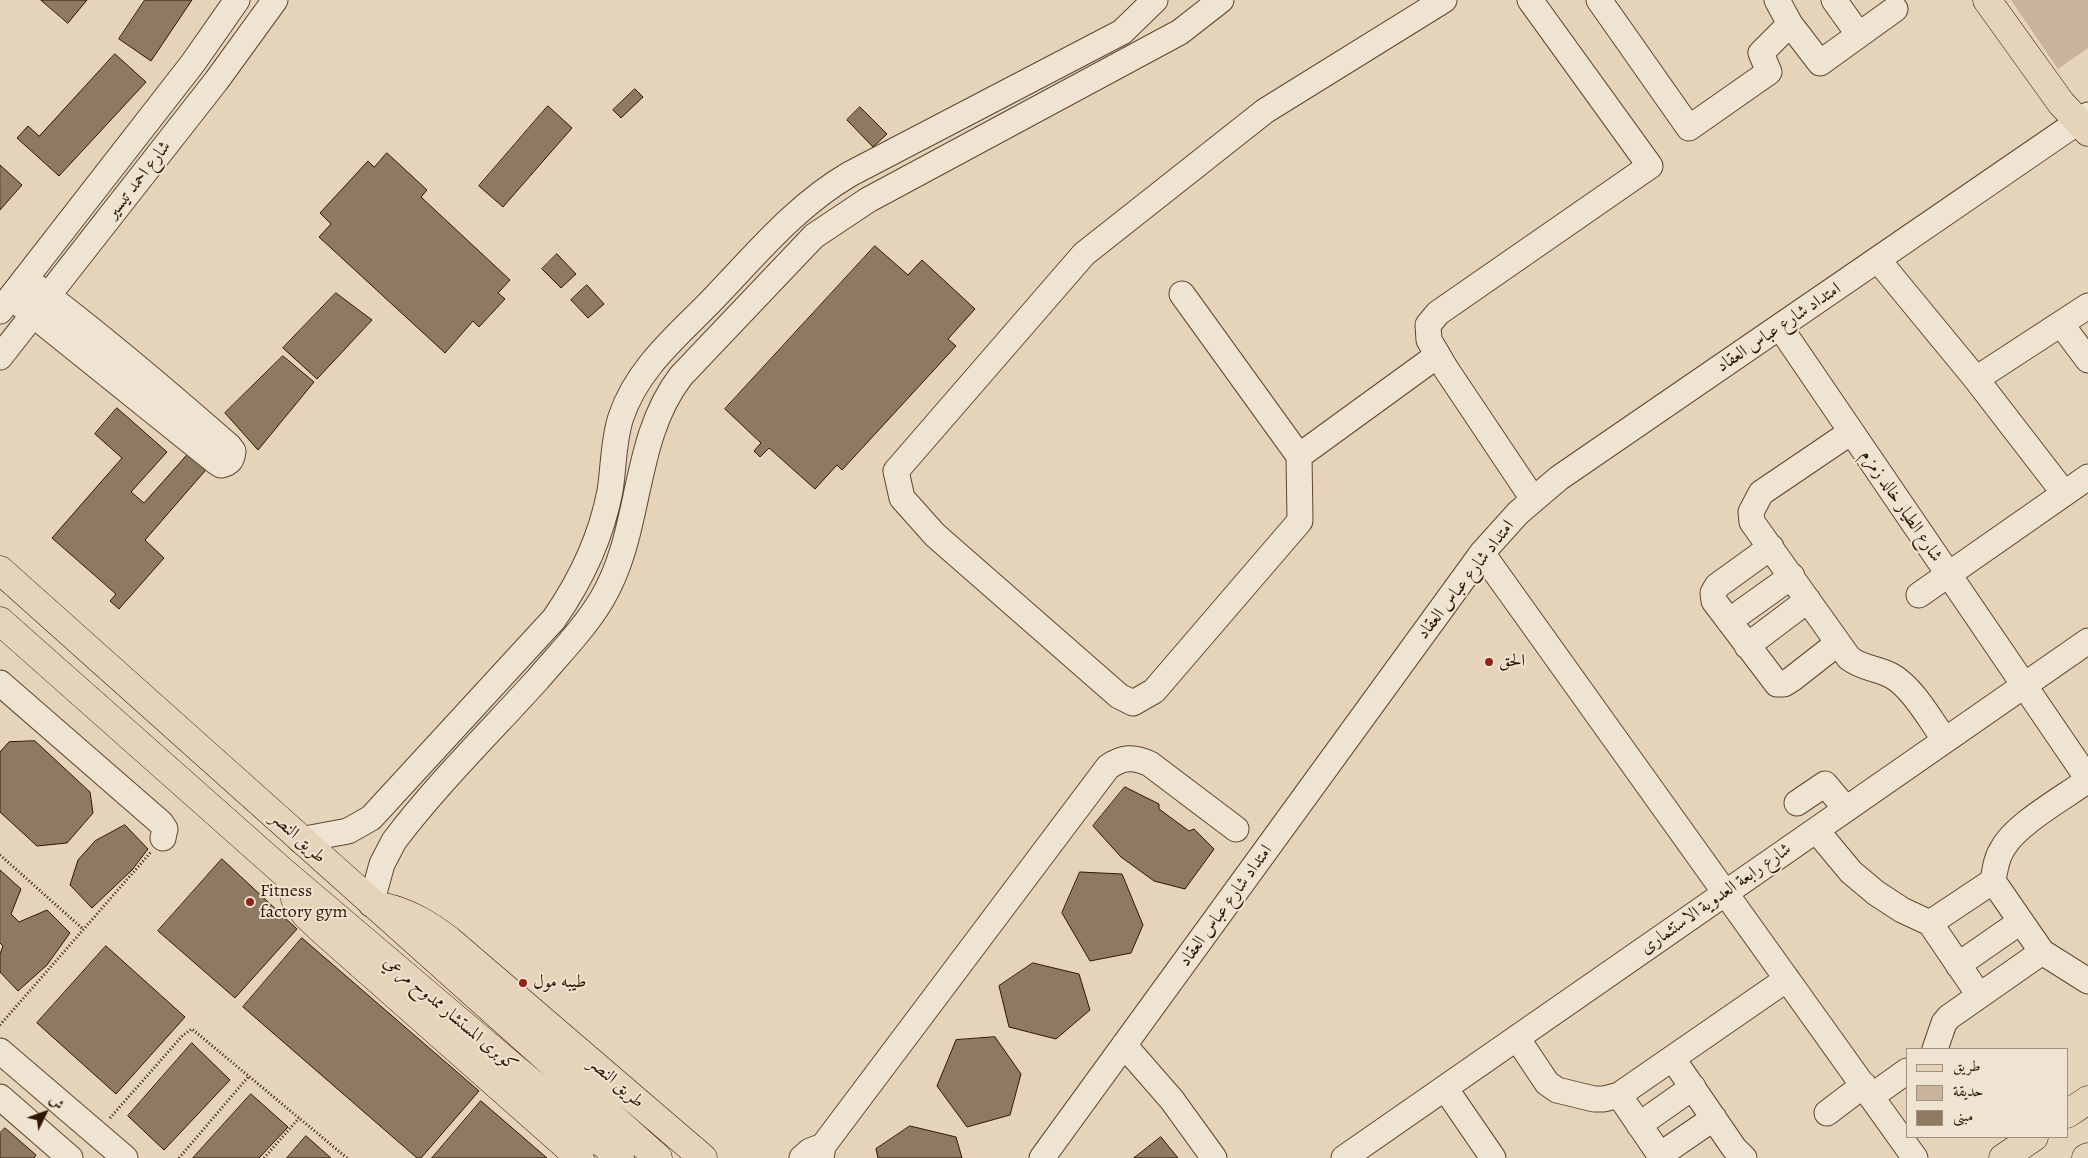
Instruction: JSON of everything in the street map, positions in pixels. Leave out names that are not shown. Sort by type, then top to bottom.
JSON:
[{"type":"main road","points":[[1987,0],[2061,103],[2085,122]]},
{"type":"main road","points":[[2008,0],[2072,94],[2085,122]]},
{"type":"main road","name":"طريق النصر","points":[[0,570],[371,904],[400,910],[426,922],[450,940],[703,1158]]},
{"type":"main road","name":"طريق النصر","points":[[0,621],[281,870],[292,894],[306,915],[580,1158]]},
{"type":"main road","name":"كوبرى المستشار ممدوح مرعي","points":[[281,870],[620,1158]]},
{"type":"main road","name":"كوبرى المستشار ممدوح مرعي","points":[[371,904],[658,1158]]},
{"type":"main road","points":[[2068,1113],[2088,1100]]},
{"type":"main road","points":[[2003,1158],[2033,1138]]},
{"type":"street","name":"شارع احمد تيسير","points":[[12,296],[193,63],[238,0]]},
{"type":"street","name":"شارع احمد تيسير","points":[[3,348],[34,315],[217,80],[275,0]]},
{"type":"street","points":[[300,840],[348,831],[371,818],[554,618],[570,596],[594,546],[610,492],[619,426],[635,385],[659,353],[796,212],[850,174],[1122,32],[1155,0]]},
{"type":"street","points":[[371,904],[382,864],[394,841],[575,637],[602,598],[613,577],[625,544],[656,417],[681,376],[814,236],[833,222],[868,200],[1180,32],[1221,0]]},
{"type":"street","points":[[1182,294],[1300,456],[1300,521],[1154,691],[1134,703],[1119,696],[935,535],[902,498],[896,471],[1084,254],[1265,111],[1444,0]]},
{"type":"street","points":[[1530,0],[1650,166],[1438,313],[1428,325],[1427,332],[1438,355],[1533,499]]},
{"type":"street","points":[[1599,0],[1689,128],[1769,72],[1761,53],[1790,24]]},
{"type":"street","points":[[1777,0],[1790,24],[1820,63],[1895,9]]},
{"type":"street","points":[[1834,0],[1859,35]]},
{"type":"street","points":[[193,63],[217,80]]},
{"type":"street","name":"امتداد شارع عباس العقاد","points":[[1042,1158],[1499,532],[1533,499],[1559,478],[1878,260],[2085,122]]},
{"type":"street","points":[[1878,260],[1976,379],[2064,493]]},
{"type":"street","points":[[12,296],[48,296],[126,373],[164,404]]},
{"type":"street","points":[[12,296],[34,315],[126,373]]},
{"type":"street","points":[[1976,379],[2088,306]]},
{"type":"street","points":[[2061,324],[2088,360]]},
{"type":"street","name":"شارع الطيار خالد زمزم","points":[[1780,327],[2088,780]]},
{"type":"street","points":[[1300,456],[1438,355]]},
{"type":"street","points":[[1851,432],[1761,493],[1752,512],[1752,522],[1838,642],[1858,665],[1886,672],[1901,683],[1946,740]]},
{"type":"street","points":[[1919,595],[2088,477]]},
{"type":"street","points":[[1771,548],[1715,589],[1714,601],[1774,682],[1780,684],[1792,679],[1838,642]]},
{"type":"street","points":[[1482,554],[1915,1158]]},
{"type":"street","points":[[1729,621],[1792,576]]},
{"type":"street","points":[[1747,646],[1808,600]]},
{"type":"street","name":"شارع رابعة العدوية الاستثمارى","points":[[1344,1158],[2088,641]]},
{"type":"street","points":[[0,683],[161,823],[165,829],[163,838]]},
{"type":"street","points":[[802,1158],[810,1151],[822,1152],[1108,767],[1117,761],[1128,758],[1144,762],[1236,829]]},
{"type":"street","points":[[1930,923],[1993,881],[1999,856],[2013,834],[2088,780]]},
{"type":"street","points":[[1797,803],[1827,784],[1846,809]]},
{"type":"street","points":[[1816,830],[1852,872],[1876,893],[1902,910],[1930,923],[1979,995]]},
{"type":"street","points":[[1993,881],[2042,952],[2088,981]]},
{"type":"street","points":[[1958,965],[2020,922]]},
{"type":"street","points":[[1934,1048],[1944,1023],[1979,995],[2042,952]]},
{"type":"street","points":[[1517,1038],[1548,1083],[1557,1090],[1594,1099],[1604,1099],[1618,1095],[1673,1059],[1787,979]]},
{"type":"street","points":[[1124,1045],[1172,1100],[1214,1158]]},
{"type":"street","points":[[0,1051],[124,1158]]},
{"type":"street","points":[[1673,1059],[1714,1118],[1733,1155]]},
{"type":"street","points":[[1827,1112],[1906,1072]]},
{"type":"street","points":[[1445,1088],[1488,1156]]},
{"type":"street","points":[[1639,1125],[1693,1088]]},
{"type":"street","points":[[1618,1095],[1661,1157],[1714,1118]]},
{"type":"street","points":[[0,1097],[70,1158]]},
{"type":"path","points":[[0,1025],[163,838]]},
{"type":"path","points":[[0,855],[83,929]]},
{"type":"path","points":[[96,1134],[190,1030],[200,1033],[347,1158]]},
{"type":"path","points":[[179,1158],[249,1076]]},
{"type":"path","points":[[264,1158],[299,1118]]},
{"type":"green space","points":[[2011,0],[2088,0],[2088,48],[2058,69]]},
{"type":"building","points":[[41,0],[87,0],[68,23]]},
{"type":"building","points":[[145,0],[192,0],[151,61],[119,39]]},
{"type":"building","points":[[115,54],[146,82],[59,176],[17,138],[28,126],[39,136]]},
{"type":"building","points":[[635,89],[643,97],[621,118],[613,110]]},
{"type":"building","points":[[548,106],[572,128],[503,207],[479,186]]},
{"type":"building","points":[[860,107],[887,134],[873,147],[847,120]]},
{"type":"building","points":[[387,153],[427,190],[421,197],[510,280],[498,293],[505,299],[479,327],[473,321],[445,353],[319,237],[331,224],[320,213],[368,161],[374,167]]},
{"type":"building","points":[[0,165],[22,185],[0,210]]},
{"type":"building","points":[[875,246],[908,275],[922,260],[975,309],[948,339],[956,346],[842,470],[837,465],[815,489],[769,448],[760,457],[754,451],[761,443],[725,409]]},
{"type":"building","points":[[557,254],[576,274],[561,288],[542,269]]},
{"type":"building","points":[[587,285],[604,304],[588,318],[571,300]]},
{"type":"building","points":[[336,293],[372,320],[317,379],[283,348]]},
{"type":"building","points":[[283,356],[314,382],[258,450],[225,413]]},
{"type":"building","points":[[117,408],[167,452],[131,492],[144,503],[193,448],[211,464],[145,540],[164,558],[119,609],[110,601],[116,594],[52,538],[122,458],[95,434]]},
{"type":"building","points":[[35,741],[90,792],[93,813],[67,843],[37,846],[0,812],[0,752],[9,742]]},
{"type":"building","points":[[1125,787],[1159,804],[1159,809],[1189,831],[1194,829],[1214,849],[1185,889],[1154,881],[1121,857],[1093,826]]},
{"type":"building","points":[[125,825],[148,849],[132,870],[92,908],[70,885],[78,860],[95,841]]},
{"type":"building","points":[[222,859],[297,929],[235,998],[158,931]]},
{"type":"building","points":[[0,870],[21,889],[11,914],[19,922],[47,910],[70,933],[47,965],[18,991],[0,972],[0,954],[3,946],[0,943]]},
{"type":"building","points":[[1080,872],[1122,874],[1143,925],[1131,953],[1090,961],[1062,913]]},
{"type":"building","points":[[302,938],[479,1091],[421,1158],[417,1158],[243,1007]]},
{"type":"building","points":[[106,946],[185,1017],[116,1094],[37,1023]]},
{"type":"building","points":[[1033,963],[1079,974],[1090,1010],[1056,1039],[1009,1027],[999,986]]},
{"type":"building","points":[[995,1037],[1021,1074],[1010,1115],[967,1127],[937,1086],[956,1040]]},
{"type":"building","points":[[192,1043],[230,1080],[164,1150],[128,1116]]},
{"type":"building","points":[[251,1094],[288,1127],[259,1158],[193,1158]]},
{"type":"building","points":[[481,1101],[547,1158],[432,1158]]},
{"type":"building","points":[[910,1126],[956,1137],[962,1158],[878,1158],[876,1149]]},
{"type":"building","points":[[5,1128],[36,1155],[34,1158],[0,1158],[0,1133]]},
{"type":"building","points":[[306,1136],[331,1158],[287,1158]]},
{"type":"building","points":[[1161,1137],[1178,1158],[1134,1158]]},
{"type":"place","name":"الحق","points":[[1489,662]]},
{"type":"place","name":"Fitness factory gym","points":[[250,902]]},
{"type":"place","name":"طيبه مول","points":[[523,983]]}]
